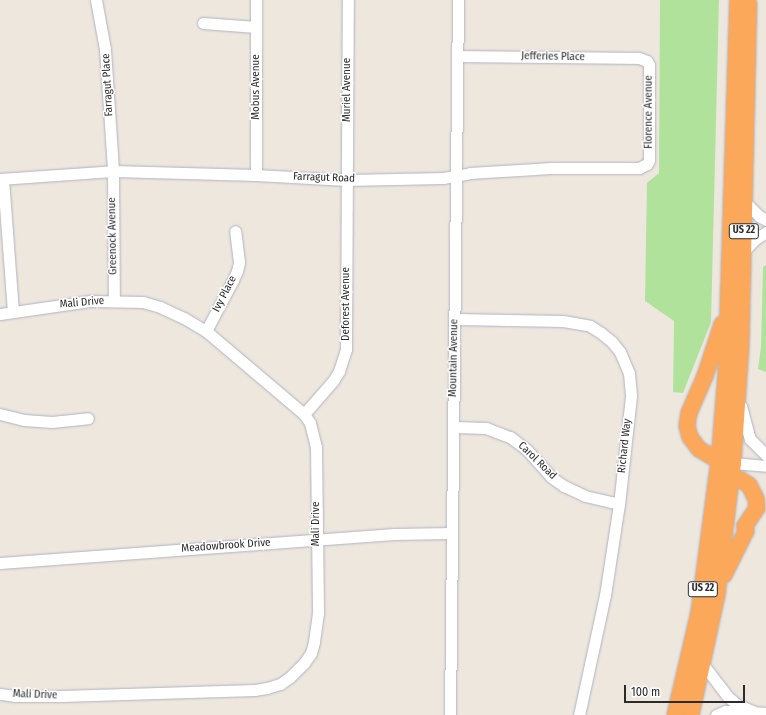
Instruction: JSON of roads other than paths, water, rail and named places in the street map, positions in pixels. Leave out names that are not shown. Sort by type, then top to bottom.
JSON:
[{"type":"highway","name":"US 22","points":[[691,715],[717,595],[725,469],[726,374],[738,0]]},
{"type":"highway","name":"US 22","points":[[675,715],[699,612],[738,396],[744,251],[750,0]]},
{"type":"highway","points":[[717,595],[730,561],[746,531],[745,526],[756,508],[756,499],[749,485],[725,469],[694,444],[688,426],[689,413],[705,376],[728,307]]},
{"type":"street","name":"Farragut Place","points":[[96,0],[105,49],[113,171]]},
{"type":"street","name":"Mobus Avenue","points":[[256,0],[256,175]]},
{"type":"street","name":"Muriel Avenue","points":[[346,180],[348,0]]},
{"type":"street","name":"Mountain Avenue","points":[[450,715],[458,0]]},
{"type":"street","points":[[203,22],[256,27]]},
{"type":"street","name":"Jefferies Place","points":[[458,56],[639,58],[647,61]]},
{"type":"street","name":"Florence Avenue","points":[[647,61],[649,65],[649,160],[647,164]]},
{"type":"street","name":"Farragut Road","points":[[2,179],[113,171],[256,175],[346,180],[443,178],[551,168],[639,168],[647,164]]},
{"type":"street","name":"Greenock Avenue","points":[[113,171],[114,301]]},
{"type":"street","points":[[2,179],[13,311]]},
{"type":"street","name":"Deforest Avenue","points":[[304,414],[340,371],[346,349],[346,180]]},
{"type":"street","points":[[745,202],[759,216],[766,220]]},
{"type":"street","name":"Ivy Place","points":[[206,331],[234,280],[237,271],[239,262],[235,231]]},
{"type":"street","points":[[744,251],[756,239],[766,232]]},
{"type":"street","name":"Mali Drive","points":[[0,314],[90,301],[143,302],[160,306],[206,331],[304,414],[310,423],[316,447],[318,612],[311,653],[304,663],[280,684],[255,690],[61,696],[15,696],[0,694]]},
{"type":"street","name":"Richard Way","points":[[455,320],[577,322],[602,333],[612,342],[626,363],[631,384],[619,504],[605,595],[579,715]]},
{"type":"street","points":[[738,396],[750,439],[766,456]]},
{"type":"street","points":[[0,414],[24,420],[52,422],[88,418]]},
{"type":"street","name":"Carol Road","points":[[454,427],[486,428],[504,434],[527,450],[551,476],[574,492],[619,504]]},
{"type":"street","points":[[725,469],[766,466]]},
{"type":"street","points":[[746,531],[749,529],[766,500]]},
{"type":"street","name":"Meadowbrook Drive","points":[[0,563],[394,534],[452,533]]},
{"type":"street","points":[[702,663],[728,697],[738,705],[753,713]]},
{"type":"street","points":[[716,715],[725,711],[766,713]]}]
